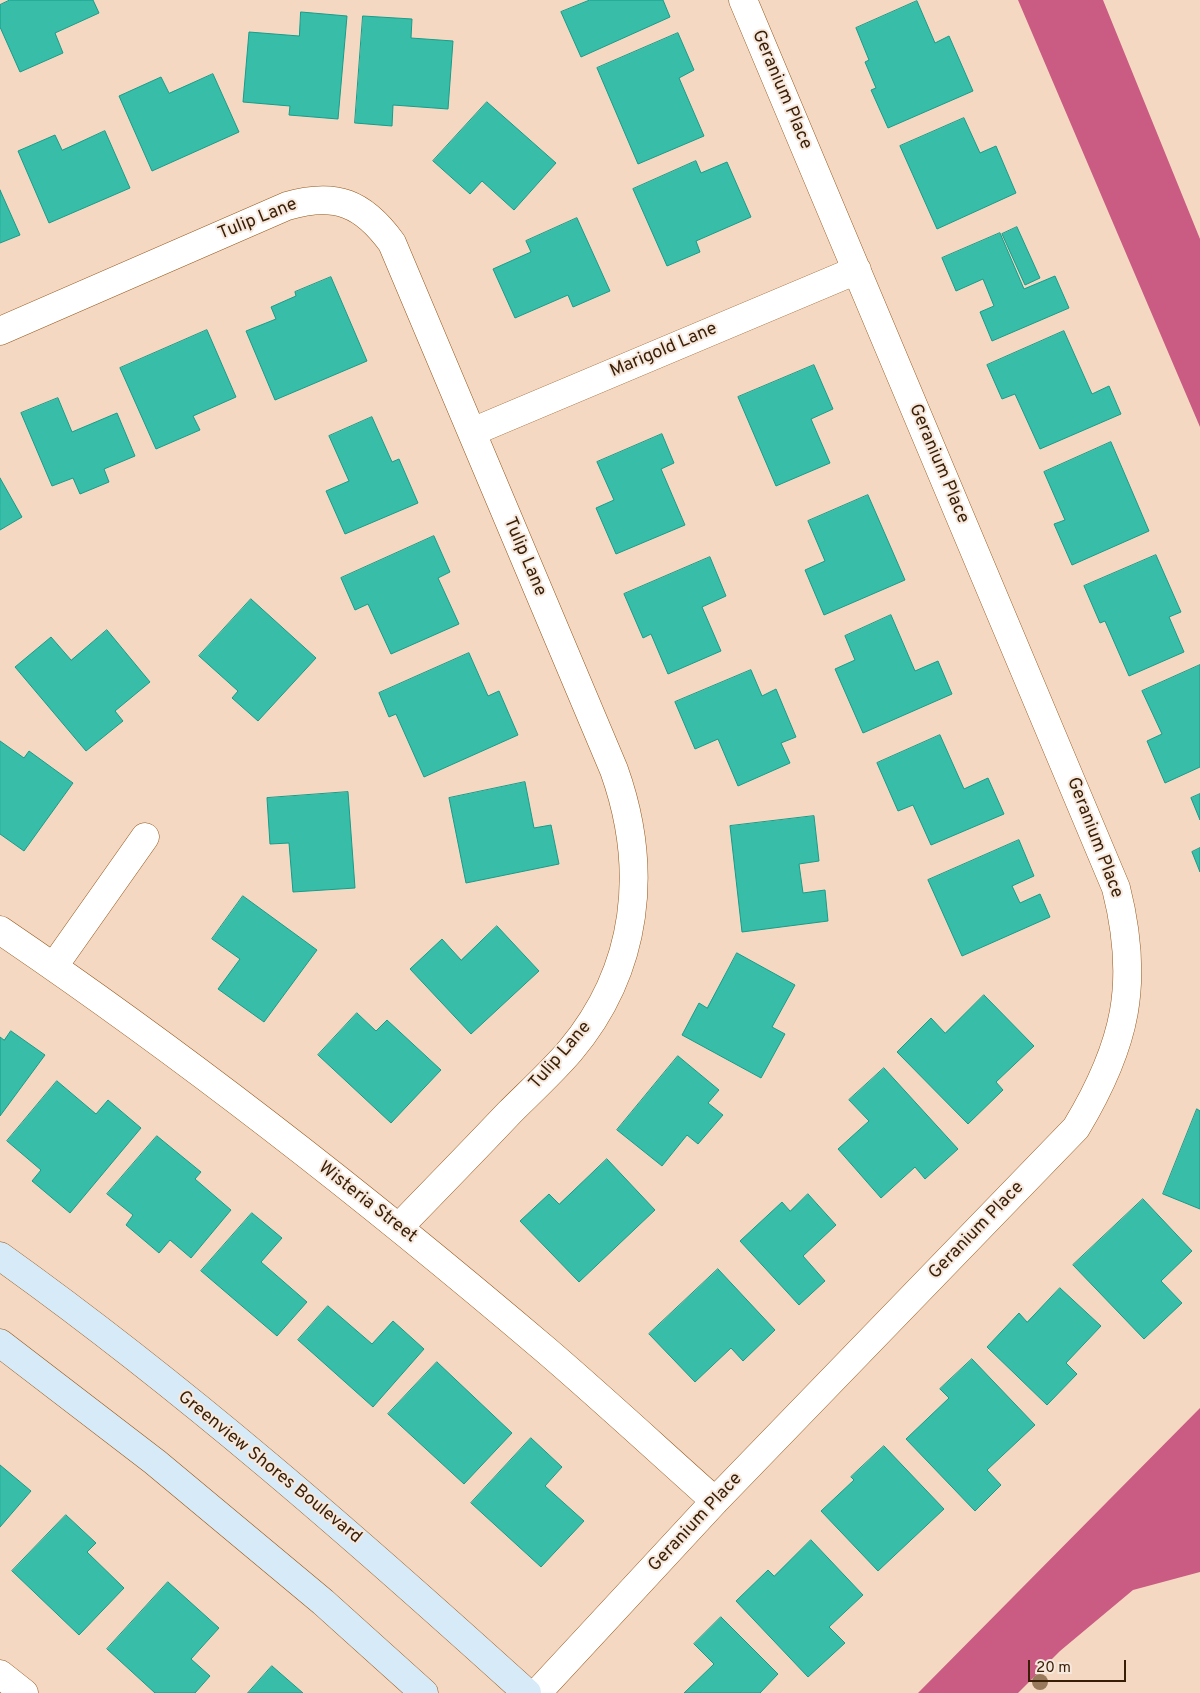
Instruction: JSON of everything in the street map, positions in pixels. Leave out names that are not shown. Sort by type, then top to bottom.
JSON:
[{"type":"street","name":"Geranium Place","points":[[537,1693],[715,1501],[1076,1128],[1099,1089],[1116,1048],[1127,999],[1128,954],[1116,888],[743,0]]},
{"type":"street","name":"Tulip Lane","points":[[0,331],[287,206],[309,200],[334,201],[358,209],[378,223],[392,244],[617,778],[633,839],[635,885],[629,930],[617,973],[597,1014],[570,1051],[399,1228]]},
{"type":"street","name":"Marigold Lane","points":[[472,432],[857,270]]},
{"type":"street","points":[[54,966],[145,837]]},
{"type":"street","name":"Wisteria Street","points":[[0,930],[54,966],[223,1089],[399,1228],[548,1352],[715,1501]]},
{"type":"street","name":"Greenview Shores Boulevard","points":[[0,1256],[196,1406],[365,1546],[527,1693]]},
{"type":"street","points":[[0,1343],[170,1475],[323,1602],[424,1693]]},
{"type":"street","points":[[0,1674],[24,1693]]},
{"type":"shaded area","points":[[1018,0],[1103,0],[1200,239],[1200,427]]},
{"type":"shaded area","points":[[1200,1408],[1200,1572],[1133,1590],[1060,1651],[1018,1693],[918,1693]]},
{"type":"building","points":[[10,0],[93,0],[99,13],[55,33],[63,53],[20,72],[0,27],[0,5]]},
{"type":"building","points":[[590,0],[663,0],[670,17],[581,57],[561,12]]},
{"type":"building","points":[[917,1],[935,43],[949,36],[973,91],[888,128],[871,90],[876,88],[865,62],[869,60],[856,28]]},
{"type":"building","points":[[301,12],[347,16],[338,119],[289,115],[290,106],[243,102],[249,32],[299,36]]},
{"type":"building","points":[[363,16],[412,19],[411,38],[453,41],[448,109],[393,105],[392,126],[355,123]]},
{"type":"building","points":[[678,33],[694,70],[679,78],[704,136],[638,164],[597,68]]},
{"type":"building","points":[[213,74],[239,132],[152,171],[119,96],[161,77],[169,93]]},
{"type":"building","points":[[487,102],[556,163],[514,210],[482,181],[470,194],[433,161]]},
{"type":"building","points":[[964,118],[980,153],[996,146],[1016,193],[937,229],[900,146]]},
{"type":"building","points":[[105,131],[130,188],[49,223],[18,151],[55,135],[62,150]]},
{"type":"building","points":[[696,161],[701,173],[727,162],[751,217],[696,241],[700,252],[667,266],[633,189]]},
{"type":"building","points":[[0,190],[20,235],[0,243]]},
{"type":"building","points":[[577,218],[610,291],[573,307],[568,295],[515,318],[493,269],[531,252],[526,241]]},
{"type":"building","points":[[1017,227],[1040,278],[1025,285],[1002,234]]},
{"type":"building","points":[[1000,233],[1024,289],[1055,276],[1069,308],[992,341],[980,312],[994,306],[983,279],[956,291],[942,258]]},
{"type":"building","points":[[331,277],[367,361],[275,400],[246,331],[276,319],[271,307],[296,296],[295,292]]},
{"type":"building","points":[[207,330],[236,397],[193,416],[200,430],[156,449],[120,368]]},
{"type":"building","points":[[1064,331],[1092,394],[1109,386],[1121,414],[1040,449],[1015,394],[1002,399],[987,365]]},
{"type":"building","points":[[814,365],[833,409],[811,419],[830,463],[776,486],[738,397]]},
{"type":"building","points":[[58,398],[72,432],[117,413],[135,456],[104,469],[109,482],[80,494],[73,478],[52,486],[21,413]]},
{"type":"building","points":[[372,417],[392,462],[399,459],[418,503],[345,534],[326,491],[349,481],[329,436]]},
{"type":"building","points":[[662,434],[674,463],[661,469],[685,525],[616,554],[596,508],[614,500],[597,462]]},
{"type":"building","points":[[1111,442],[1149,531],[1072,565],[1054,524],[1065,520],[1044,472]]},
{"type":"building","points":[[0,478],[22,517],[0,530]]},
{"type":"building","points":[[868,495],[905,580],[824,615],[805,570],[825,561],[808,521]]},
{"type":"building","points":[[434,536],[450,572],[438,578],[459,624],[391,654],[368,604],[355,610],[341,578]]},
{"type":"building","points":[[1156,555],[1181,612],[1169,617],[1184,652],[1129,676],[1105,621],[1100,623],[1084,586]]},
{"type":"building","points":[[710,557],[726,596],[702,607],[721,651],[668,674],[651,634],[643,638],[624,594]]},
{"type":"building","points":[[251,599],[316,658],[258,721],[232,698],[238,691],[199,656]]},
{"type":"building","points":[[891,615],[915,671],[938,661],[952,694],[863,733],[835,669],[855,660],[845,636]]},
{"type":"building","points":[[107,630],[150,682],[115,711],[123,721],[86,751],[15,667],[51,637],[71,660]]},
{"type":"building","points":[[469,653],[488,696],[499,691],[518,735],[424,777],[396,714],[389,717],[379,693]]},
{"type":"building","points":[[1200,665],[1200,767],[1165,783],[1147,741],[1162,734],[1142,691]]},
{"type":"building","points":[[751,670],[762,696],[776,689],[796,737],[781,743],[790,763],[738,786],[718,739],[695,749],[675,702]]},
{"type":"building","points":[[940,735],[964,789],[988,778],[1004,814],[931,845],[913,805],[898,811],[877,763]]},
{"type":"building","points":[[0,741],[24,758],[29,751],[73,783],[24,851],[0,834]]},
{"type":"building","points":[[525,782],[534,828],[551,825],[559,864],[466,883],[449,798]]},
{"type":"building","points":[[348,792],[355,888],[293,892],[289,843],[270,844],[267,798]]},
{"type":"building","points":[[1200,794],[1200,820],[1191,798]]},
{"type":"building","points":[[814,816],[819,861],[799,864],[803,893],[825,890],[828,921],[742,932],[730,826]]},
{"type":"building","points":[[1019,840],[1034,876],[1012,886],[1020,903],[1040,894],[1050,917],[962,956],[928,880]]},
{"type":"building","points":[[1200,848],[1200,872],[1192,852]]},
{"type":"building","points":[[243,896],[317,950],[264,1022],[218,989],[240,959],[212,939]]},
{"type":"building","points":[[497,926],[539,971],[471,1034],[410,969],[442,939],[461,960]]},
{"type":"building","points":[[737,953],[795,985],[772,1027],[785,1034],[761,1078],[682,1035],[699,1003],[707,1008]]},
{"type":"building","points":[[984,995],[1034,1046],[996,1082],[1003,1090],[968,1124],[897,1052],[931,1018],[945,1033]]},
{"type":"building","points":[[357,1013],[376,1031],[387,1020],[441,1070],[391,1123],[318,1055]]},
{"type":"building","points":[[11,1031],[45,1055],[0,1116],[0,1037],[4,1040]]},
{"type":"building","points":[[678,1056],[719,1090],[708,1103],[723,1115],[698,1144],[687,1135],[662,1166],[617,1130]]},
{"type":"building","points":[[884,1068],[958,1149],[925,1179],[915,1167],[881,1198],[838,1149],[869,1121],[849,1100]]},
{"type":"building","points":[[57,1081],[96,1114],[108,1100],[141,1128],[70,1213],[32,1181],[41,1170],[7,1141]]},
{"type":"building","points":[[1197,1109],[1200,1111],[1200,1209],[1163,1194]]},
{"type":"building","points":[[157,1136],[201,1172],[195,1179],[231,1210],[191,1258],[170,1240],[159,1253],[126,1225],[133,1215],[107,1194]]},
{"type":"building","points":[[607,1159],[655,1210],[579,1282],[520,1221],[549,1194],[559,1204]]},
{"type":"building","points":[[808,1194],[836,1225],[803,1256],[825,1281],[799,1305],[740,1241],[782,1202],[790,1211]]},
{"type":"building","points":[[1143,1199],[1192,1251],[1161,1281],[1182,1303],[1144,1339],[1073,1265]]},
{"type":"building","points":[[252,1213],[282,1238],[261,1262],[307,1302],[277,1336],[201,1271]]},
{"type":"building","points":[[718,1269],[775,1330],[743,1361],[731,1348],[695,1382],[649,1334]]},
{"type":"building","points":[[1060,1288],[1101,1326],[1066,1363],[1077,1374],[1047,1405],[987,1347],[1019,1313],[1027,1322]]},
{"type":"building","points":[[328,1306],[372,1344],[393,1321],[424,1349],[373,1407],[298,1340]]},
{"type":"building","points":[[972,1359],[1035,1425],[987,1470],[1001,1485],[975,1511],[906,1439],[949,1398],[940,1389]]},
{"type":"building","points":[[437,1362],[512,1433],[464,1484],[388,1414]]},
{"type":"building","points":[[531,1438],[562,1467],[545,1486],[584,1521],[541,1567],[471,1503]]},
{"type":"building","points":[[884,1446],[944,1509],[878,1571],[821,1511],[854,1480],[851,1477]]},
{"type":"building","points":[[0,1465],[31,1491],[0,1527]]},
{"type":"building","points":[[66,1515],[96,1543],[87,1552],[124,1588],[79,1635],[12,1571]]},
{"type":"building","points":[[811,1540],[863,1595],[829,1627],[845,1643],[808,1677],[736,1601],[768,1570],[774,1576]]},
{"type":"building","points":[[168,1582],[219,1628],[191,1659],[210,1676],[195,1693],[155,1693],[107,1649]]},
{"type":"building","points":[[721,1617],[778,1674],[760,1693],[684,1693],[714,1664],[694,1644]]},
{"type":"building","points":[[272,1666],[303,1693],[248,1693]]}]
